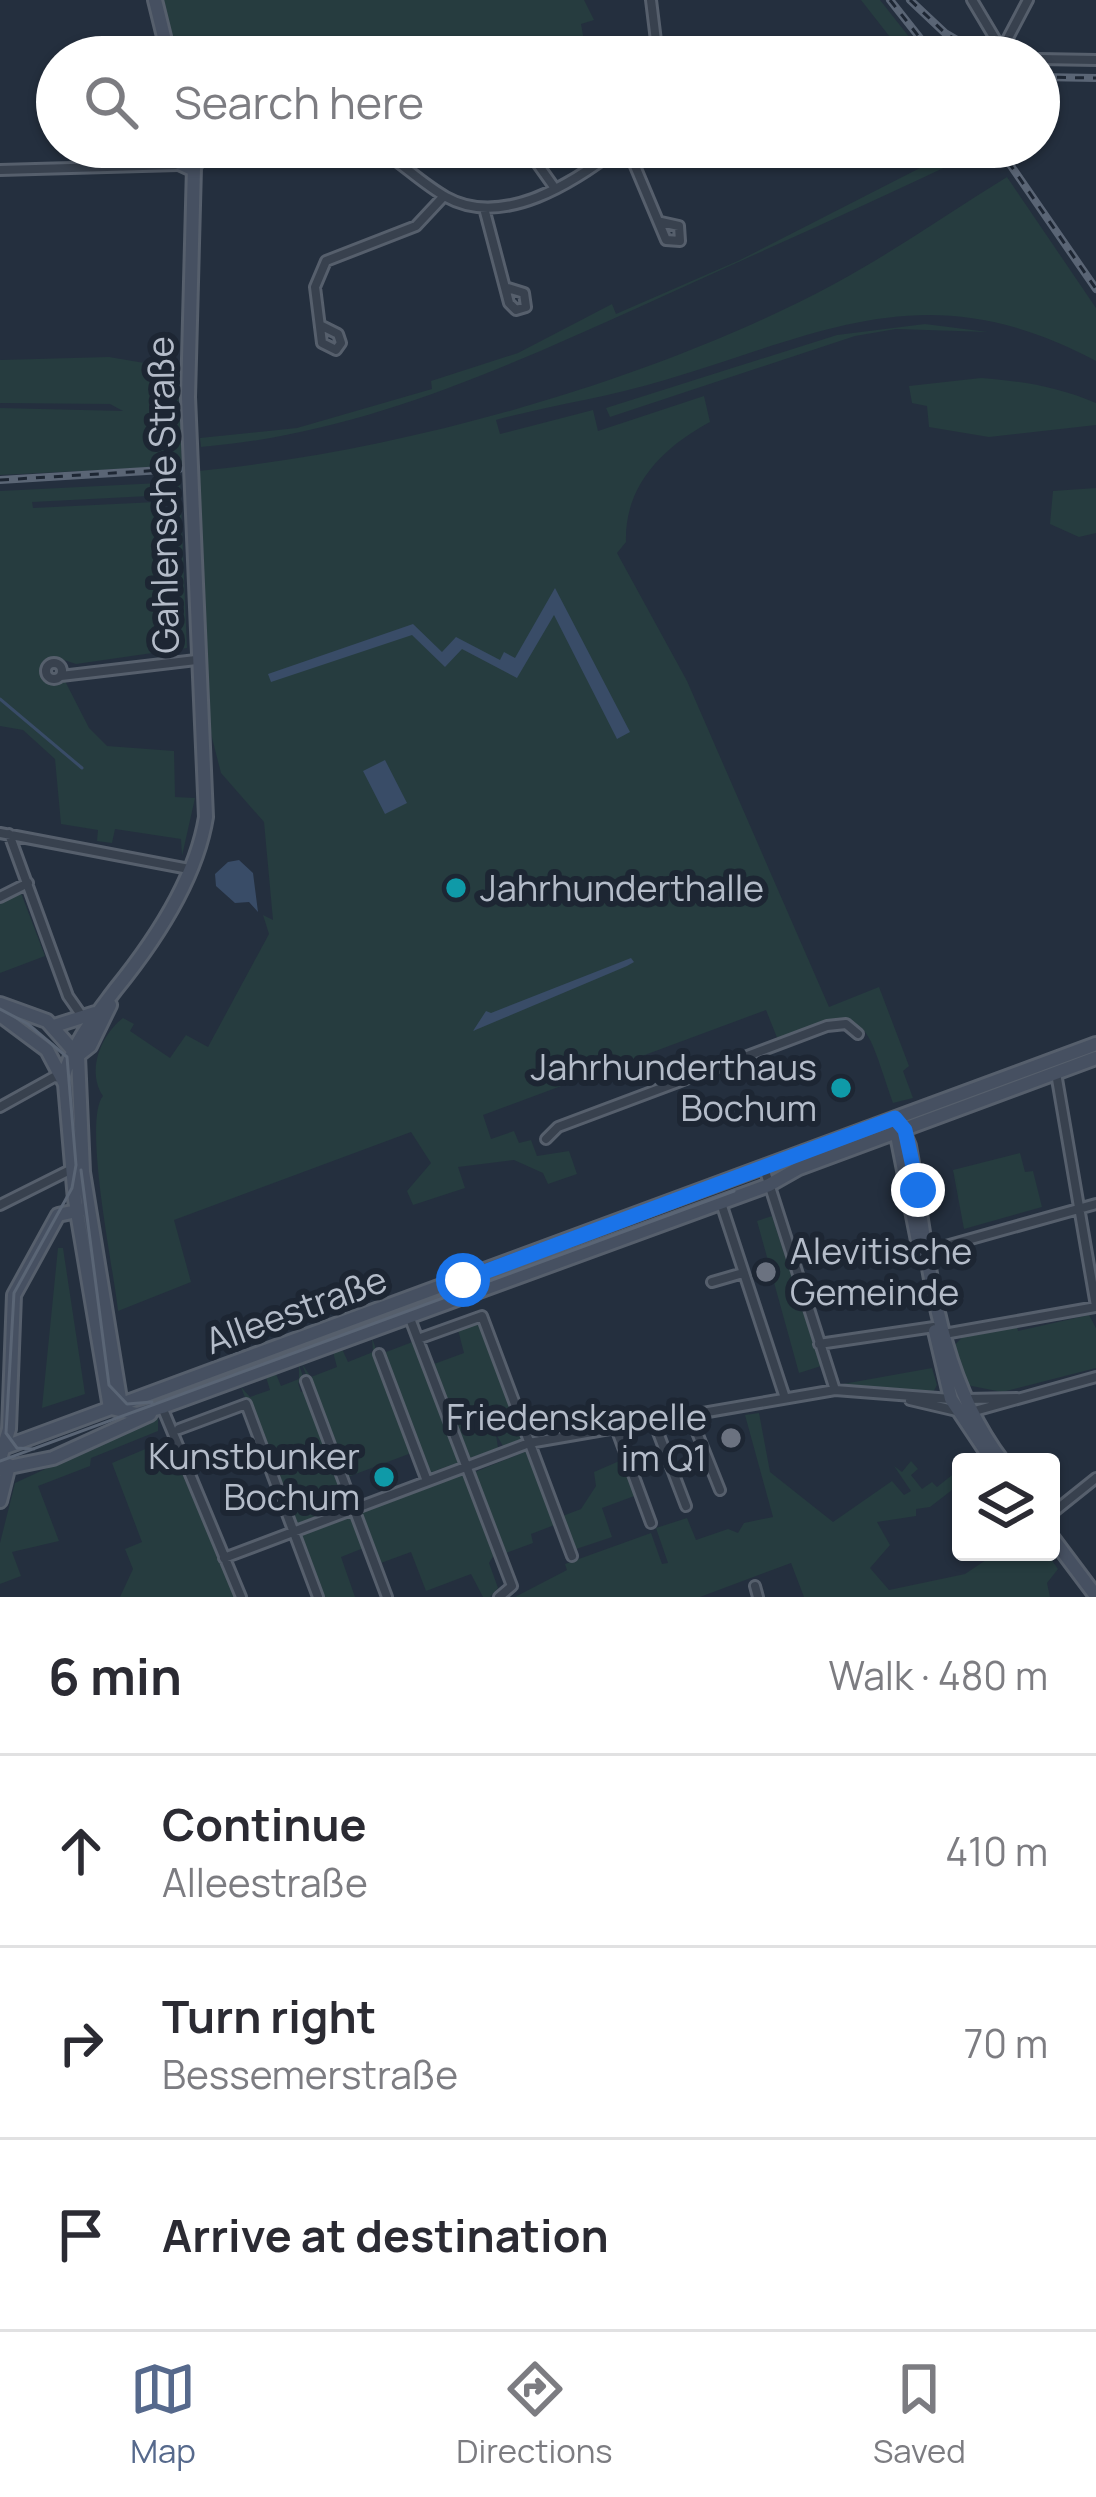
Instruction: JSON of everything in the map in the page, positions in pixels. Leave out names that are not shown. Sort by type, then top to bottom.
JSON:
[{"type":"main road","points":[[155,0],[164,36]]},
{"type":"main road","name":"Gahlensche Straße","points":[[75,1057],[90,1046],[118,988],[189,869],[204,829],[206,773],[196,660],[188,397],[194,216],[190,168]]},
{"type":"main road","name":"Gahlensche Straße","points":[[75,1057],[90,1016],[118,988]]},
{"type":"main road","points":[[0,1004],[54,1026],[75,1057],[82,1209]]},
{"type":"main road","points":[[0,1015],[52,1056],[63,1078],[72,1169],[117,1408],[110,1436]]},
{"type":"main road","points":[[54,1026],[90,1016]]},
{"type":"main road","points":[[32,1037],[75,1057]]},
{"type":"main road","name":"Alleestraße","points":[[3,1458],[117,1408],[1096,1044]]},
{"type":"main road","points":[[63,1078],[75,1057]]},
{"type":"main road","name":"Alleestraße","points":[[117,1408],[137,1414],[162,1407],[721,1203],[1096,1058]]},
{"type":"main road","points":[[895,1118],[928,1251],[939,1330]]},
{"type":"main road","points":[[900,1132],[939,1330],[960,1405],[988,1453]]},
{"type":"main road","points":[[0,1502],[10,1411],[7,1294],[55,1220],[82,1209]]},
{"type":"main road","points":[[960,1405],[997,1453]]},
{"type":"main road","name":"Alleestraße","points":[[3,1458],[110,1436],[162,1407]]},
{"type":"main road","points":[[1060,1537],[1096,1584]]},
{"type":"main road","points":[[1060,1548],[1096,1596]]},
{"type":"street","points":[[651,0],[655,36]]},
{"type":"street","points":[[972,0],[991,36]]},
{"type":"street","points":[[1009,36],[1028,0]]},
{"type":"street","points":[[1060,60],[1096,61]]},
{"type":"street","points":[[0,170],[130,168]]},
{"type":"street","points":[[405,168],[444,196],[484,208],[515,205],[587,168]]},
{"type":"street","points":[[540,168],[554,187]]},
{"type":"street","points":[[634,168],[661,222]]},
{"type":"street","points":[[322,326],[315,287],[326,261],[416,226],[444,196]]},
{"type":"street","points":[[484,208],[500,276],[508,288]]},
{"type":"street","points":[[61,676],[196,660]]},
{"type":"street","points":[[4,834],[189,869]]},
{"type":"street","points":[[4,834],[28,883],[68,996],[90,1016]]},
{"type":"street","points":[[0,897],[28,883]]},
{"type":"street","points":[[0,1024],[16,1026]]},
{"type":"street","points":[[546,1139],[558,1127],[827,1026],[846,1024],[858,1034]]},
{"type":"street","points":[[819,1344],[1096,1306],[1055,1073]]},
{"type":"street","points":[[0,1107],[54,1077],[63,1078]]},
{"type":"street","points":[[764,1168],[835,1390]]},
{"type":"street","points":[[0,1205],[72,1169]]},
{"type":"street","points":[[721,1203],[785,1398]]},
{"type":"street","points":[[928,1251],[1096,1204]]},
{"type":"street","points":[[712,1282],[743,1273]]},
{"type":"street","points":[[409,1314],[512,1586],[499,1597]]},
{"type":"street","points":[[418,1339],[482,1316],[572,1556]]},
{"type":"street","points":[[379,1354],[427,1481]]},
{"type":"street","points":[[224,1558],[529,1442],[835,1390],[960,1405],[1024,1398],[1096,1376]]},
{"type":"street","points":[[306,1381],[387,1597]]},
{"type":"street","points":[[178,1429],[246,1404],[318,1597]]},
{"type":"street","points":[[162,1407],[241,1597]]},
{"type":"street","points":[[690,1415],[720,1490]]},
{"type":"street","points":[[654,1422],[686,1506]]},
{"type":"street","points":[[616,1428],[651,1523]]},
{"type":"street","points":[[1060,1507],[1096,1478]]},
{"type":"green space","points":[[163,0],[584,0],[594,20],[581,24],[583,36],[172,36]]},
{"type":"green space","points":[[861,0],[880,0],[908,36],[889,36]]},
{"type":"green space","points":[[920,168],[943,168],[635,309],[424,397],[315,429],[201,447],[200,438],[297,428],[432,389],[431,381],[518,353],[612,304],[616,314],[740,260]]},
{"type":"green space","points":[[1007,177],[1096,308],[1096,361],[1036,334],[981,320],[929,315],[879,319],[829,329],[644,386],[496,420],[500,434],[593,410],[598,431],[704,396],[710,422],[677,443],[650,470],[632,503],[626,542],[617,553],[687,681],[829,1007],[879,987],[909,1066],[903,1071],[913,1098],[893,1103],[868,1036],[859,1026],[831,1023],[778,1040],[766,1010],[483,1115],[491,1139],[514,1131],[519,1143],[531,1140],[537,1156],[569,1151],[577,1174],[548,1184],[543,1173],[514,1160],[458,1167],[465,1188],[413,1205],[407,1191],[431,1163],[411,1132],[174,1220],[191,1282],[118,1311],[98,1166],[97,1111],[103,1096],[96,1076],[98,1054],[123,1018],[134,1024],[130,1031],[170,1058],[186,1035],[208,1047],[269,934],[263,915],[273,920],[264,822],[221,773],[208,722],[198,471],[442,429],[689,351],[836,283]]},
{"type":"green space","points":[[925,324],[988,332],[896,329],[855,336],[610,417],[606,408],[837,335]]},
{"type":"green space","points":[[109,357],[180,369],[182,466],[0,475],[0,408],[123,411],[110,404],[0,403],[0,360]]},
{"type":"green space","points":[[981,378],[1040,386],[1096,403],[1096,425],[989,437],[929,427],[927,406],[912,403],[909,386]]},
{"type":"green space","points":[[180,482],[187,648],[76,664],[52,656],[40,670],[50,684],[65,681],[89,728],[107,746],[174,751],[175,797],[195,798],[182,856],[181,839],[115,829],[112,843],[97,841],[98,830],[61,824],[55,759],[23,730],[0,726],[0,491]],"holes":[[[168,495],[180,506],[172,516],[156,502],[33,508],[32,502]]]},
{"type":"green space","points":[[1096,488],[1096,533],[1079,537],[1050,524],[1053,491]]},
{"type":"green space","points":[[21,893],[45,956],[0,973],[0,904]]},
{"type":"green space","points":[[1020,1153],[1025,1172],[1033,1171],[1042,1207],[964,1229],[953,1170]]},
{"type":"green space","points":[[772,1216],[821,1366],[799,1373],[757,1221]]},
{"type":"green space","points":[[58,1248],[63,1248],[85,1394],[42,1408]]},
{"type":"green space","points":[[1089,1315],[1096,1328],[1096,1368],[1002,1392],[967,1385],[955,1345],[965,1334],[1017,1325],[1018,1331]]},
{"type":"green space","points":[[480,1318],[524,1438],[503,1446],[496,1434],[498,1448],[470,1458],[434,1364],[464,1353],[457,1326]]},
{"type":"green space","points":[[372,1338],[414,1452],[345,1478],[302,1364],[311,1377],[337,1367],[333,1352],[342,1349],[348,1362],[373,1352]]},
{"type":"green space","points":[[415,1341],[460,1462],[426,1474],[381,1354]]},
{"type":"green space","points":[[299,1365],[304,1379],[298,1383],[301,1392],[307,1390],[349,1504],[293,1525],[241,1387],[250,1397],[270,1390],[266,1377],[276,1374],[281,1386],[299,1379]]},
{"type":"green space","points":[[932,1368],[937,1385],[931,1396],[843,1384]]},
{"type":"green space","points":[[759,1413],[770,1472],[833,1522],[892,1481],[904,1495],[911,1491],[894,1466],[902,1472],[911,1461],[918,1469],[911,1475],[922,1489],[932,1482],[937,1487],[952,1475],[952,1490],[930,1507],[916,1509],[916,1516],[877,1522],[890,1545],[870,1568],[889,1590],[965,1574],[984,1561],[1052,1561],[1058,1569],[1047,1583],[1050,1597],[804,1597],[791,1563],[700,1597],[515,1597],[567,1570],[565,1564],[651,1533],[662,1564],[668,1563],[656,1528],[687,1518],[696,1540],[728,1529],[738,1533],[744,1523],[773,1517],[745,1415]]},
{"type":"green space","points":[[158,1417],[158,1431],[38,1486],[59,1541],[12,1552],[21,1576],[0,1584],[0,1543],[15,1483]]},
{"type":"green space","points":[[167,1440],[237,1597],[120,1597],[133,1569],[125,1549],[142,1542],[112,1463]]},
{"type":"green space","points":[[527,1451],[557,1524],[531,1534],[533,1543],[506,1553],[475,1472]]},
{"type":"green space","points":[[624,1459],[637,1495],[602,1508],[612,1537],[573,1550],[560,1517],[581,1509],[596,1486],[594,1472]]},
{"type":"green space","points":[[463,1474],[494,1555],[489,1563],[498,1588],[490,1597],[483,1597],[471,1574],[426,1591],[411,1552],[378,1564],[359,1514]]},
{"type":"green space","points":[[354,1516],[366,1547],[341,1557],[355,1597],[321,1597],[298,1537]]},
{"type":"water","points":[[555,588],[630,732],[617,739],[554,615],[517,678],[462,649],[445,667],[412,635],[271,682],[268,674],[413,624],[442,652],[456,637],[500,660],[504,652],[515,658]]},
{"type":"water","points":[[385,760],[407,803],[385,814],[363,771]]},
{"type":"water","points":[[239,860],[253,873],[258,912],[249,902],[235,903],[216,886],[215,874],[228,862]]},
{"type":"water","points":[[631,958],[634,962],[627,966],[473,1031],[486,1011]]},
{"type":"waterway","points":[[0,699],[82,768]]},
{"type":"tram line","points":[[0,1009],[28,1024],[67,1057],[76,1165],[72,1188],[14,1293],[6,1433],[17,1448],[34,1449]]},
{"type":"tram line","points":[[81,1170],[109,1385],[127,1404],[152,1402]]},
{"type":"tram line","points":[[0,1461],[734,1191]]},
{"type":"railway","points":[[890,0],[918,36]]},
{"type":"railway","points":[[910,0],[950,36]]},
{"type":"railway","points":[[1060,77],[1096,78]]},
{"type":"railway","points":[[1012,168],[1096,289]]},
{"type":"railway","points":[[0,480],[179,469]]},
{"type":"place","name":"Jahrhunderthalle","points":[[456,888]]},
{"type":"place","name":"Jahrhunderthaus Bochum","points":[[841,1088]]},
{"type":"place","name":"Alevitische Gemeinde","points":[[766,1272]]},
{"type":"place","name":"Friedenskapelle im Q1","points":[[731,1438]]},
{"type":"place","name":"Kunstbunker Bochum","points":[[384,1477]]},
{"type":"route","points":[[463,1280],[895,1118],[905,1130],[918,1190]]}]
